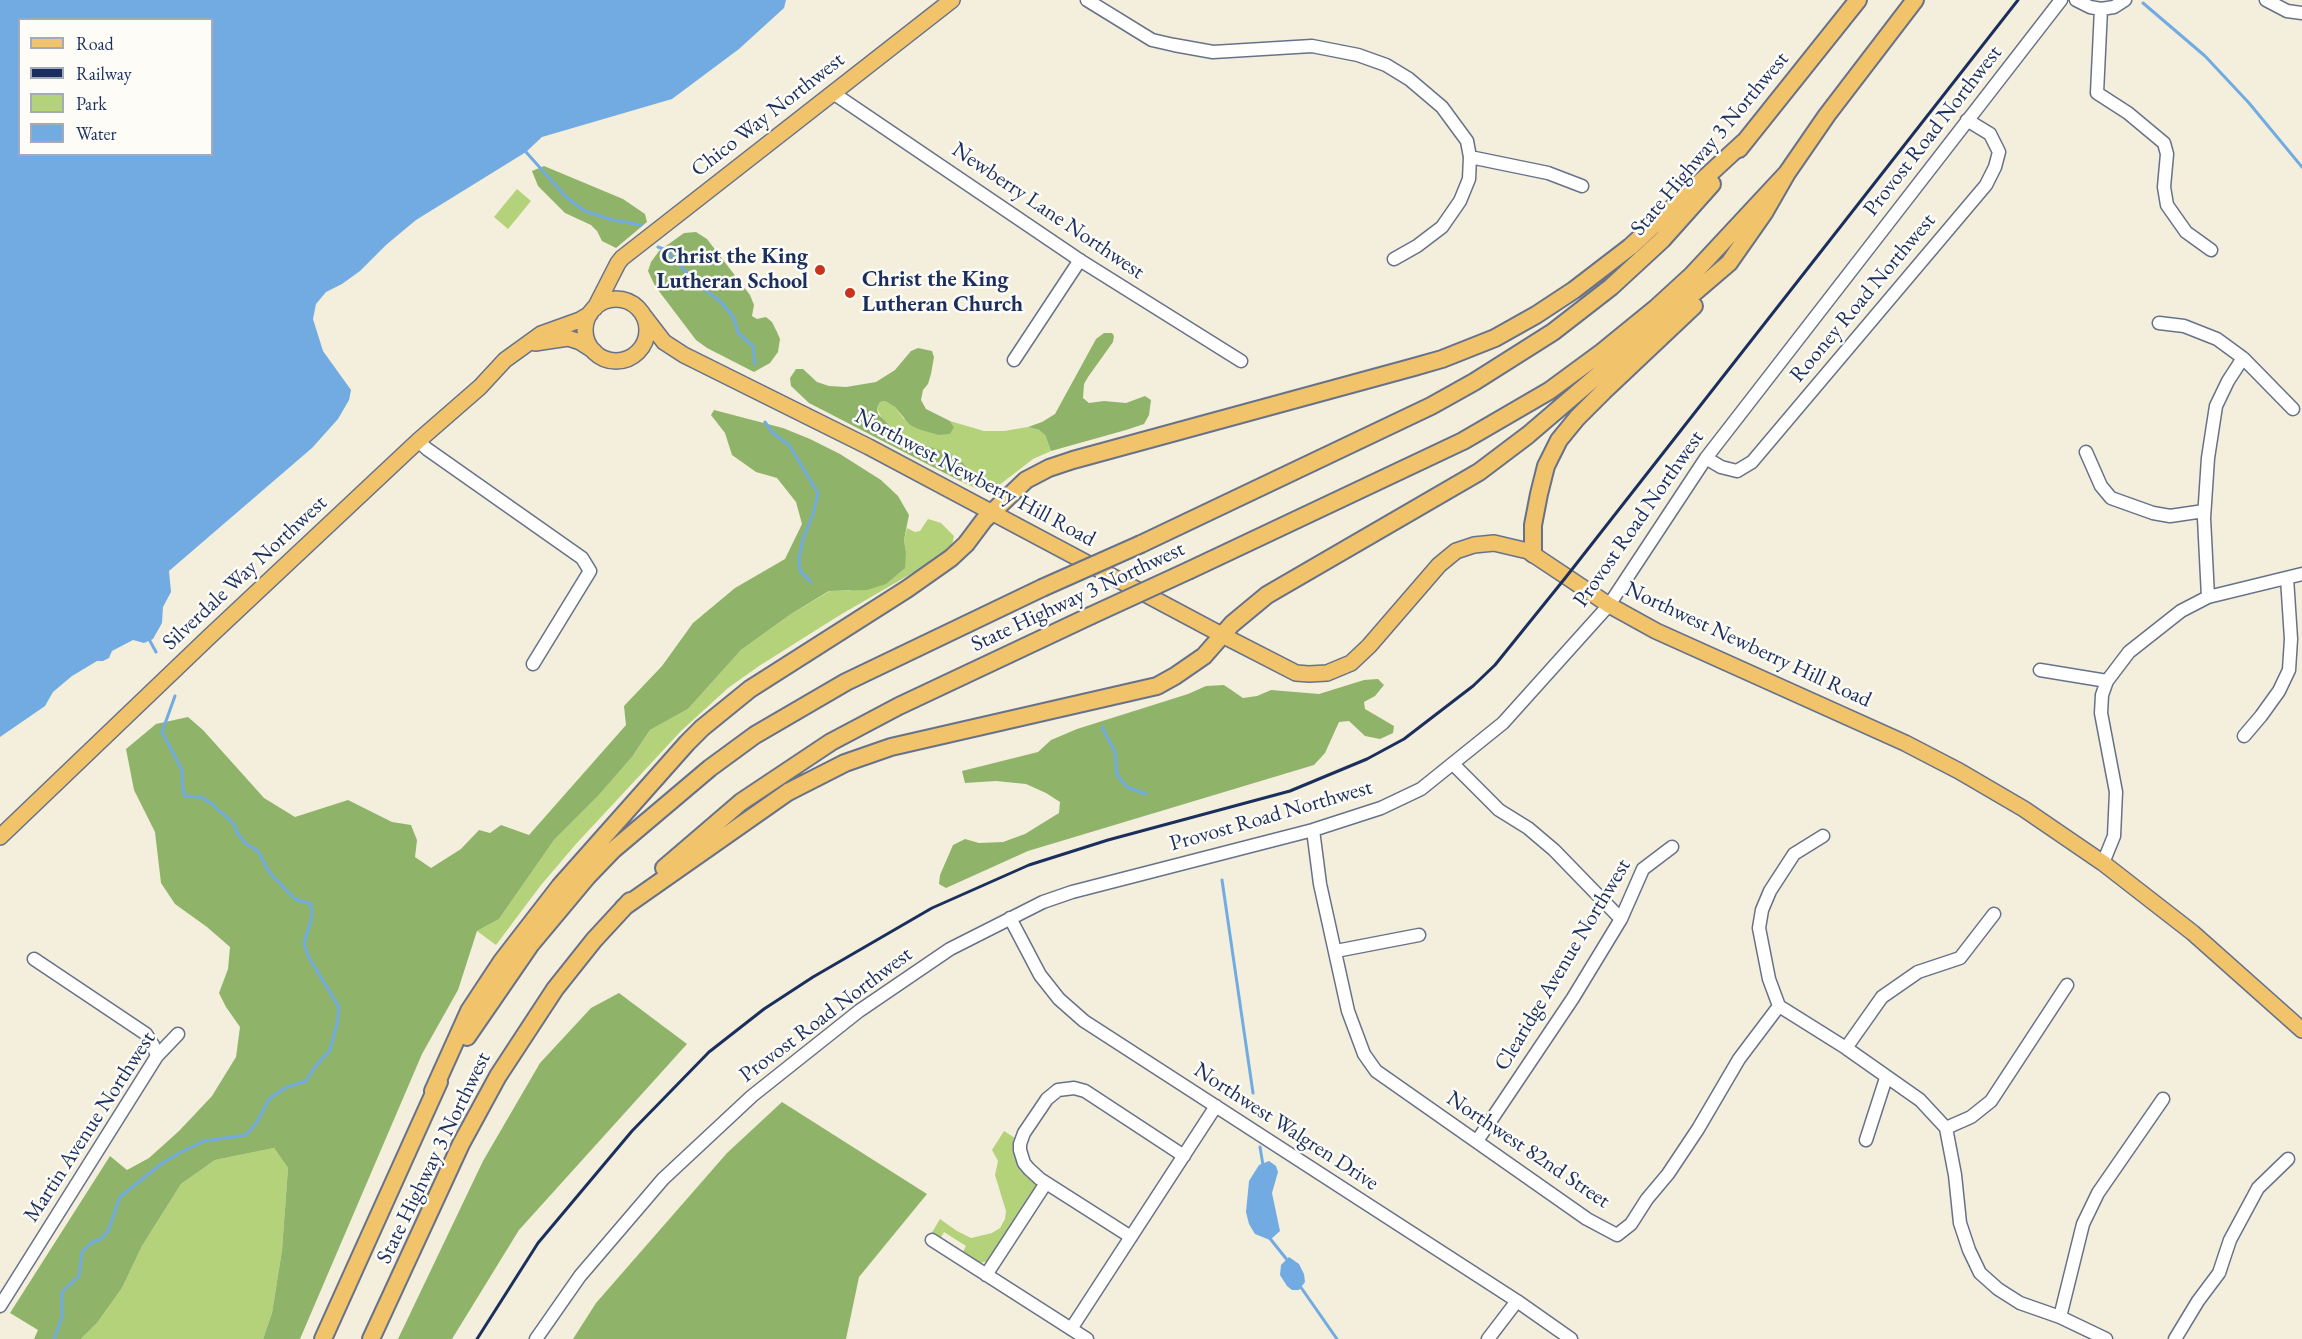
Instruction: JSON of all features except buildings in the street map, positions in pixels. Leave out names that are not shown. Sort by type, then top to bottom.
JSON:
[{"type":"highway","name":"State Highway 3 Northwest","points":[[323,1339],[433,1091],[509,973],[562,904],[613,850],[674,796],[755,735],[822,694],[1041,588],[1141,544],[1451,396],[1553,332],[1611,286],[1662,240],[1700,199],[1858,0]]},
{"type":"highway","name":"State Highway 3 Northwest","points":[[371,1339],[461,1144],[498,1076],[555,989],[624,907],[713,824],[807,756],[877,717],[1463,441],[1549,391],[1656,308],[1707,260],[1787,173],[1827,115],[1915,0]]},
{"type":"highway","points":[[433,1091],[470,1011],[509,951],[560,886],[687,743],[750,689],[907,589],[951,558],[966,544],[991,513],[1026,480],[1055,466],[1432,362],[1496,338],[1567,295],[1630,248],[1744,142]]},
{"type":"highway","points":[[1533,554],[1533,525],[1539,494],[1546,466],[1559,440],[1604,391],[1699,301],[1764,213],[1787,173]]},
{"type":"highway","points":[[624,907],[788,792],[825,772],[867,754],[1156,686],[1196,662],[1244,612],[1267,595],[1452,488],[1504,454],[1729,263]]},
{"type":"main road","name":"Chico Way Northwest","points":[[593,311],[618,263],[634,248],[952,0]]},
{"type":"main road","points":[[615,268],[618,290],[633,304],[644,316],[647,326],[646,339],[640,350],[630,358],[611,360],[594,351],[586,333],[586,324],[593,311],[603,303],[615,300],[633,304]]},
{"type":"main road","name":"Silverdale Way Northwest","points":[[0,837],[418,441],[480,387],[505,360],[541,334],[580,320],[593,311]]},
{"type":"main road","name":"Northwest Newberry Hill Road","points":[[644,316],[664,342],[684,355],[869,447],[1222,636],[1296,672],[1318,674],[1335,671],[1351,663],[1439,565],[1456,551],[1474,545],[1494,543],[1515,546],[1533,554],[1609,605],[1667,637],[1932,756],[2024,809],[2103,863],[2193,933],[2302,1030]]},
{"type":"main road","name":"Silverdale Way Northwest","points":[[524,346],[562,338],[580,342],[594,351]]},
{"type":"main road","name":"Northwest Newberry Hill Road","points":[[630,358],[644,352],[684,355]]},
{"type":"street","name":"Provost Road Northwest","points":[[536,1339],[580,1276],[663,1179],[752,1096],[859,1011],[950,949],[1043,902],[1091,887],[1313,830],[1382,808],[1422,789],[1503,723],[1609,605],[1706,458],[2061,0]]},
{"type":"street","points":[[2076,0],[2090,7],[2101,9],[2114,7],[2125,0]]},
{"type":"street","points":[[2266,0],[2287,11],[2302,13]]},
{"type":"street","points":[[1092,1],[1152,40],[1174,45],[1213,52],[1312,46],[1358,55],[1386,65],[1409,80],[1442,107],[1467,141],[1470,157],[1469,179],[1460,201],[1442,227],[1417,246],[1394,259]]},
{"type":"street","points":[[2101,9],[2097,93],[2128,113],[2164,143],[2167,154],[2164,187],[2167,205],[2186,232],[2211,250]]},
{"type":"street","name":"Newberry Lane Northwest","points":[[833,93],[1080,260],[1241,362]]},
{"type":"street","name":"Rooney Road Northwest","points":[[1706,458],[1721,467],[1737,471],[1752,462],[1986,184],[2000,152],[1990,134],[1967,120]]},
{"type":"street","points":[[1470,157],[1548,173],[1582,186]]},
{"type":"street","points":[[1014,360],[1080,260]]},
{"type":"street","points":[[2159,323],[2202,331],[2243,358],[2293,408]]},
{"type":"street","points":[[2208,597],[2204,512],[2208,458],[2216,406],[2243,358]]},
{"type":"street","points":[[418,441],[582,558],[590,571],[533,664]]},
{"type":"street","points":[[2086,452],[2100,486],[2111,498],[2153,513],[2170,516],[2204,512]]},
{"type":"street","points":[[2103,863],[2114,836],[2116,792],[2102,713],[2102,695],[2107,681],[2129,652],[2181,611],[2208,597],[2302,574]]},
{"type":"street","points":[[2244,736],[2267,708],[2289,670],[2291,639],[2287,578]]},
{"type":"street","points":[[2040,670],[2107,681]]},
{"type":"street","points":[[1454,765],[1499,810],[1528,828],[1554,850],[1621,919]]},
{"type":"street","name":"Northwest 82nd Street","points":[[1313,830],[1320,884],[1348,1011],[1355,1036],[1376,1071],[1587,1219],[1617,1235],[1631,1224],[1647,1199],[1668,1174],[1698,1129],[1739,1059],[1779,1006]]},
{"type":"street","points":[[1823,836],[1794,854],[1770,891],[1762,910],[1759,928],[1769,979],[1779,1006],[1846,1048],[1920,1100],[1946,1128],[1955,1175],[1960,1223],[1980,1273],[2019,1303],[2060,1317],[2106,1339]]},
{"type":"street","name":"Clearidge Avenue Northwest","points":[[1477,1141],[1573,998],[1621,919],[1643,869],[1672,847]]},
{"type":"street","points":[[1846,1048],[1882,997],[1918,972],[1960,958],[1994,914]]},
{"type":"street","name":"Northwest Walgren Drive","points":[[1010,918],[1040,975],[1071,1011],[1112,1040],[1517,1301],[1571,1339]]},
{"type":"street","points":[[1336,951],[1419,935]]},
{"type":"street","points":[[34,959],[146,1034],[157,1056]]},
{"type":"street","points":[[1946,1128],[1971,1117],[1991,1101],[2067,985]]},
{"type":"street","name":"Martin Avenue Northwest","points":[[0,1306],[157,1056],[177,1034]]},
{"type":"street","points":[[1866,1140],[1887,1078]]},
{"type":"street","points":[[1131,1237],[1046,1182],[1024,1163],[1020,1143],[1024,1133],[1047,1099],[1055,1092],[1068,1087],[1085,1091],[1184,1156]]},
{"type":"street","points":[[2060,1317],[2083,1224],[2098,1193],[2163,1099]]},
{"type":"street","points":[[1071,1329],[1216,1106]]},
{"type":"street","points":[[2175,1339],[2198,1301],[2219,1273],[2230,1240],[2258,1188],[2288,1159]]},
{"type":"street","points":[[986,1275],[1046,1182]]},
{"type":"street","points":[[932,1240],[1087,1339]]},
{"type":"street","points":[[1488,1339],[1517,1301]]},
{"type":"green space","points":[[544,166],[623,199],[645,214],[647,222],[616,248],[602,241],[591,225],[565,213],[538,186],[532,171]]},
{"type":"green space","points":[[517,189],[531,201],[508,229],[494,217]]},
{"type":"green space","points":[[696,232],[707,239],[750,295],[754,305],[752,316],[757,319],[766,317],[772,322],[780,339],[778,352],[770,363],[754,372],[696,340],[655,286],[648,271],[659,251],[684,233]]},
{"type":"green space","points":[[1104,333],[1112,333],[1113,342],[1084,384],[1083,398],[1089,403],[1104,401],[1126,403],[1145,396],[1151,400],[1149,415],[1144,424],[1051,451],[1045,435],[1039,430],[1028,427],[1055,414],[1096,339]]},
{"type":"green space","points":[[918,348],[932,351],[934,357],[928,384],[923,390],[921,400],[926,409],[950,421],[954,427],[950,434],[939,435],[910,425],[895,407],[885,401],[880,402],[877,408],[878,414],[890,426],[914,442],[945,452],[963,463],[968,469],[969,477],[965,480],[960,481],[809,403],[791,386],[790,378],[796,369],[803,369],[817,382],[829,386],[846,387],[876,382],[895,370],[911,351]]},
{"type":"green space","points":[[885,401],[895,407],[904,419],[954,427],[950,421],[984,431],[1004,431],[1028,427],[1039,430],[1045,435],[1051,451],[1033,459],[998,486],[977,489],[960,481],[965,480],[928,447],[915,442],[883,421],[877,408],[880,402]]},
{"type":"green space","points":[[714,410],[783,428],[810,439],[840,454],[881,480],[898,496],[909,515],[904,540],[905,568],[886,584],[867,590],[829,591],[791,614],[741,650],[688,709],[650,730],[632,757],[598,796],[554,840],[499,919],[477,931],[458,990],[422,1054],[300,1339],[263,1339],[272,1313],[282,1250],[288,1168],[274,1148],[215,1160],[181,1184],[142,1246],[122,1288],[97,1323],[81,1339],[34,1339],[38,1330],[10,1313],[110,1156],[127,1170],[149,1158],[212,1096],[236,1057],[240,1027],[219,993],[228,969],[230,947],[175,904],[161,883],[155,832],[134,790],[126,749],[156,724],[188,717],[203,730],[264,798],[295,817],[348,800],[392,822],[411,825],[417,840],[415,857],[431,868],[461,849],[479,830],[490,833],[501,825],[529,835],[626,725],[624,706],[662,666],[693,623],[735,588],[785,559],[802,524],[796,502],[777,478],[756,472],[732,455],[725,433],[711,415]]},
{"type":"green space","points":[[928,519],[941,523],[954,536],[952,545],[940,557],[840,615],[728,688],[681,731],[576,844],[541,885],[496,945],[477,931],[499,919],[554,840],[598,796],[632,757],[650,730],[688,709],[741,650],[791,614],[830,591],[850,591],[906,552],[904,540],[907,528],[915,532],[920,531]]},
{"type":"green space","points":[[1378,679],[1384,685],[1375,696],[1364,702],[1365,709],[1394,726],[1393,733],[1380,739],[1365,736],[1349,721],[1339,722],[1325,753],[1314,765],[1028,851],[946,888],[939,884],[940,875],[953,845],[965,839],[979,843],[1003,842],[1025,834],[1059,813],[1060,802],[1026,784],[996,781],[965,783],[962,771],[1038,752],[1051,740],[1077,729],[1188,694],[1206,686],[1224,685],[1243,698],[1257,696],[1271,690],[1319,694],[1364,680]]},
{"type":"green space","points":[[619,993],[687,1044],[519,1230],[452,1339],[398,1339],[483,1161],[540,1063],[591,1008]]},
{"type":"green space","points":[[782,1102],[927,1194],[859,1277],[846,1339],[573,1339],[596,1303],[727,1153]]},
{"type":"green space","points":[[1004,1131],[1015,1138],[1036,1186],[988,1261],[980,1263],[962,1254],[966,1246],[944,1232],[940,1239],[931,1234],[940,1219],[971,1238],[992,1233],[1000,1228],[1006,1211],[995,1175],[998,1161],[992,1150]]},
{"type":"green space","points":[[274,1148],[288,1168],[282,1250],[272,1313],[263,1339],[81,1339],[97,1323],[122,1288],[142,1246],[181,1184],[215,1160]]},
{"type":"water","points":[[0,0],[786,0],[784,8],[739,49],[672,99],[542,137],[526,152],[416,220],[360,271],[326,292],[316,304],[313,319],[323,351],[351,390],[349,400],[338,419],[312,448],[169,571],[171,592],[163,607],[162,623],[153,639],[144,643],[133,640],[112,651],[109,658],[97,661],[72,676],[53,692],[45,706],[0,737]]},
{"type":"water","points":[[1269,1161],[1276,1166],[1278,1172],[1272,1193],[1280,1231],[1270,1240],[1255,1234],[1246,1212],[1249,1181],[1259,1165]]},
{"type":"water","points":[[1289,1257],[1299,1264],[1304,1274],[1305,1282],[1299,1290],[1292,1290],[1280,1275],[1281,1265]]},
{"type":"waterway","points":[[2143,3],[2205,56],[2249,103],[2302,167]]},
{"type":"waterway","points":[[526,152],[567,198],[585,211],[613,220],[641,225]]},
{"type":"waterway","points":[[658,247],[666,250],[697,284],[721,302],[734,318],[738,333],[753,346],[755,364]]},
{"type":"waterway","points":[[765,422],[773,433],[789,445],[818,493],[799,558],[800,571],[811,582]]},
{"type":"waterway","points":[[150,641],[156,652]]},
{"type":"waterway","points":[[54,1339],[62,1317],[62,1292],[79,1276],[82,1252],[91,1243],[101,1239],[108,1231],[120,1197],[161,1164],[181,1152],[204,1141],[246,1135],[257,1122],[269,1099],[285,1088],[306,1081],[330,1050],[337,1024],[339,1007],[308,956],[304,943],[312,917],[311,904],[295,899],[269,872],[258,851],[245,843],[234,824],[211,803],[200,797],[185,796],[182,770],[162,732],[175,696]]},
{"type":"waterway","points":[[1102,727],[1115,752],[1117,775],[1127,787],[1146,794]]},
{"type":"waterway","points":[[1222,880],[1253,1093]]},
{"type":"waterway","points":[[1260,1147],[1263,1165]]},
{"type":"waterway","points":[[1268,1236],[1288,1261]]},
{"type":"waterway","points":[[1300,1286],[1337,1339]]},
{"type":"railway","points":[[477,1339],[538,1243],[632,1131],[709,1052],[764,1009],[813,977],[932,908],[1029,865],[1108,840],[1290,791],[1367,759],[1404,739],[1473,686],[1495,665],[1566,577],[2018,0]]},
{"type":"place","name":"Christ the King Lutheran School","points":[[820,270]]},
{"type":"place","name":"Christ the King Lutheran Church","points":[[850,293]]}]
